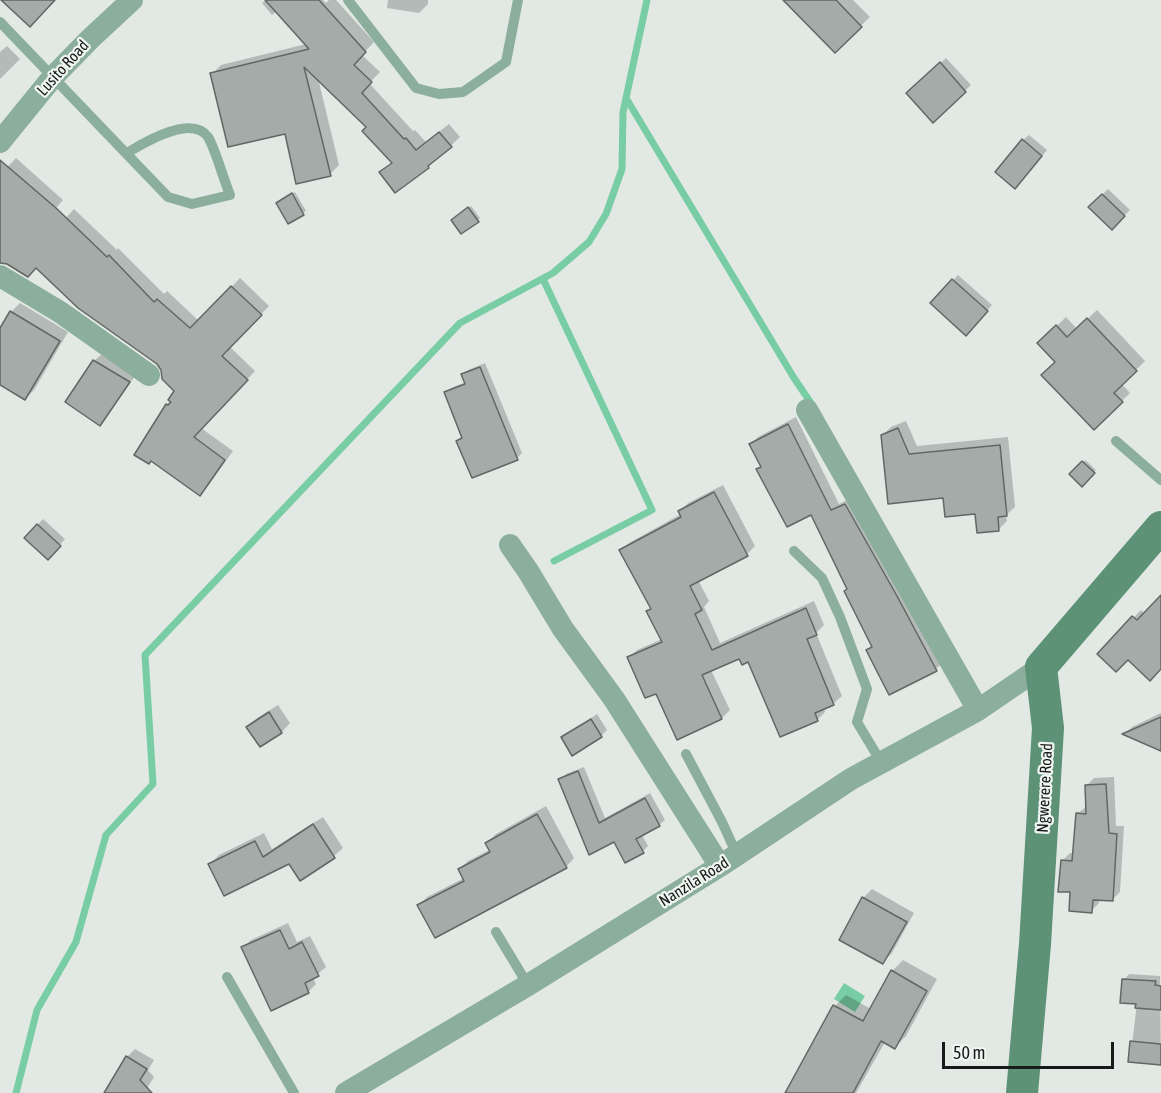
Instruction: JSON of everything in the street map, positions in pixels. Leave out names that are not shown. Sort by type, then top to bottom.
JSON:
[{"type":"street","name":"Lusito Road","points":[[0,142],[52,78],[132,0]]},
{"type":"street","points":[[0,276],[60,312],[149,375]]},
{"type":"street","points":[[807,410],[978,710]]},
{"type":"street","points":[[1041,667],[1161,527]]},
{"type":"street","points":[[510,545],[528,570],[563,629],[728,861]]},
{"type":"street","name":"Nanzila Road","points":[[346,1093],[528,985],[728,861],[851,779],[978,710],[1041,667]]},
{"type":"street","name":"Ngwerere Road","points":[[1022,1093],[1035,944],[1048,728],[1041,667]]},
{"type":"lane","points":[[348,0],[416,88],[439,94],[463,92],[507,62],[518,0]]},
{"type":"lane","points":[[0,22],[168,197],[192,204],[230,195],[208,137],[198,129],[188,128],[170,132],[143,143],[127,153]]},
{"type":"lane","points":[[1116,441],[1161,480]]},
{"type":"lane","points":[[794,551],[822,578],[840,617],[867,689],[857,722],[881,762]]},
{"type":"lane","points":[[687,754],[722,822],[728,861]]},
{"type":"lane","points":[[496,932],[528,985]]},
{"type":"lane","points":[[227,977],[294,1093]]},
{"type":"shaded area","points":[[844,983],[865,996],[855,1012],[834,999]]},
{"type":"building","points":[[1,0],[55,0],[30,27]]},
{"type":"building","points":[[265,0],[319,0],[366,52],[354,65],[372,82],[362,93],[416,150],[439,132],[452,147],[428,166],[429,168],[395,193],[379,172],[392,163],[362,131],[366,127],[304,67],[331,176],[296,184],[285,134],[228,147],[210,73],[309,49]]},
{"type":"building","points":[[783,0],[836,0],[862,27],[835,53]]},
{"type":"building","points":[[940,62],[966,92],[933,123],[906,93]]},
{"type":"building","points":[[1022,139],[1042,156],[1015,189],[995,172]]},
{"type":"building","points":[[0,160],[56,208],[107,257],[109,255],[154,302],[157,299],[190,328],[231,286],[262,315],[222,356],[248,380],[194,437],[225,460],[200,496],[151,461],[149,464],[134,455],[166,404],[171,402],[168,400],[174,391],[162,379],[161,370],[157,364],[78,308],[36,268],[28,277],[7,264],[0,263]]},
{"type":"building","points":[[292,193],[304,215],[288,224],[276,203]]},
{"type":"building","points":[[1102,194],[1125,216],[1112,230],[1088,207]]},
{"type":"building","points":[[468,207],[479,222],[461,234],[451,220]]},
{"type":"building","points":[[952,279],[988,311],[966,336],[930,303]]},
{"type":"building","points":[[10,311],[60,341],[25,400],[0,385],[0,328]]},
{"type":"building","points":[[1087,318],[1137,371],[1114,393],[1123,402],[1094,430],[1041,375],[1055,362],[1037,343],[1056,325],[1067,337]]},
{"type":"building","points":[[93,360],[130,382],[100,426],[65,402]]},
{"type":"building","points":[[480,367],[518,460],[472,478],[456,441],[462,438],[444,392],[465,384],[461,374]]},
{"type":"building","points":[[788,424],[831,510],[845,504],[937,671],[889,695],[866,650],[872,647],[844,591],[847,589],[811,515],[787,527],[756,469],[761,467],[749,444]]},
{"type":"building","points":[[898,428],[909,454],[1000,445],[1007,516],[998,517],[999,531],[977,533],[975,514],[945,517],[943,498],[888,504],[881,435]]},
{"type":"building","points":[[1082,461],[1095,473],[1082,487],[1069,474]]},
{"type":"building","points":[[714,492],[748,556],[690,586],[702,610],[695,614],[712,650],[806,608],[817,635],[807,639],[834,705],[815,713],[818,721],[780,737],[748,662],[742,665],[739,659],[702,675],[722,719],[677,740],[656,694],[645,698],[627,657],[662,642],[646,611],[651,609],[619,550],[681,517],[678,511]]},
{"type":"building","points":[[37,524],[61,546],[48,560],[24,538]]},
{"type":"building","points":[[1161,595],[1161,669],[1150,681],[1128,660],[1116,672],[1097,654],[1132,616],[1137,620]]},
{"type":"building","points":[[269,712],[282,733],[260,747],[246,727]]},
{"type":"building","points":[[1161,717],[1161,751],[1122,734]]},
{"type":"building","points":[[591,719],[602,737],[572,756],[561,737]]},
{"type":"building","points":[[578,771],[599,823],[645,798],[660,826],[636,839],[644,853],[625,863],[614,842],[589,855],[558,779]]},
{"type":"building","points":[[1106,784],[1109,833],[1117,834],[1113,901],[1093,900],[1092,913],[1069,911],[1070,892],[1058,892],[1061,860],[1072,861],[1076,813],[1086,814],[1085,785]]},
{"type":"building","points":[[537,814],[567,868],[435,938],[417,905],[464,881],[458,869],[490,852],[485,843]]},
{"type":"building","points":[[313,824],[335,858],[300,881],[289,864],[224,896],[208,864],[255,841],[263,857]]},
{"type":"building","points":[[862,897],[907,922],[883,964],[839,940]]},
{"type":"building","points":[[280,930],[289,949],[302,942],[319,976],[305,983],[309,993],[271,1011],[241,947]]},
{"type":"building","points":[[891,970],[927,991],[895,1049],[881,1041],[853,1093],[785,1093],[833,1005],[863,1021]]},
{"type":"building","points":[[1122,979],[1156,981],[1155,985],[1161,986],[1161,1010],[1135,1008],[1136,1004],[1120,1003]]},
{"type":"building","points":[[1130,1041],[1161,1044],[1161,1065],[1128,1062]]},
{"type":"building","points":[[126,1056],[147,1069],[140,1080],[152,1093],[104,1093]]},
{"type":"waterway","points":[[16,1093],[37,1010],[76,942],[106,835],[153,784],[145,655],[460,323],[553,273],[589,242],[606,214],[622,169],[623,112],[647,0]]},
{"type":"waterway","points":[[626,98],[813,406]]},
{"type":"waterway","points":[[543,279],[652,510],[554,561]]}]
